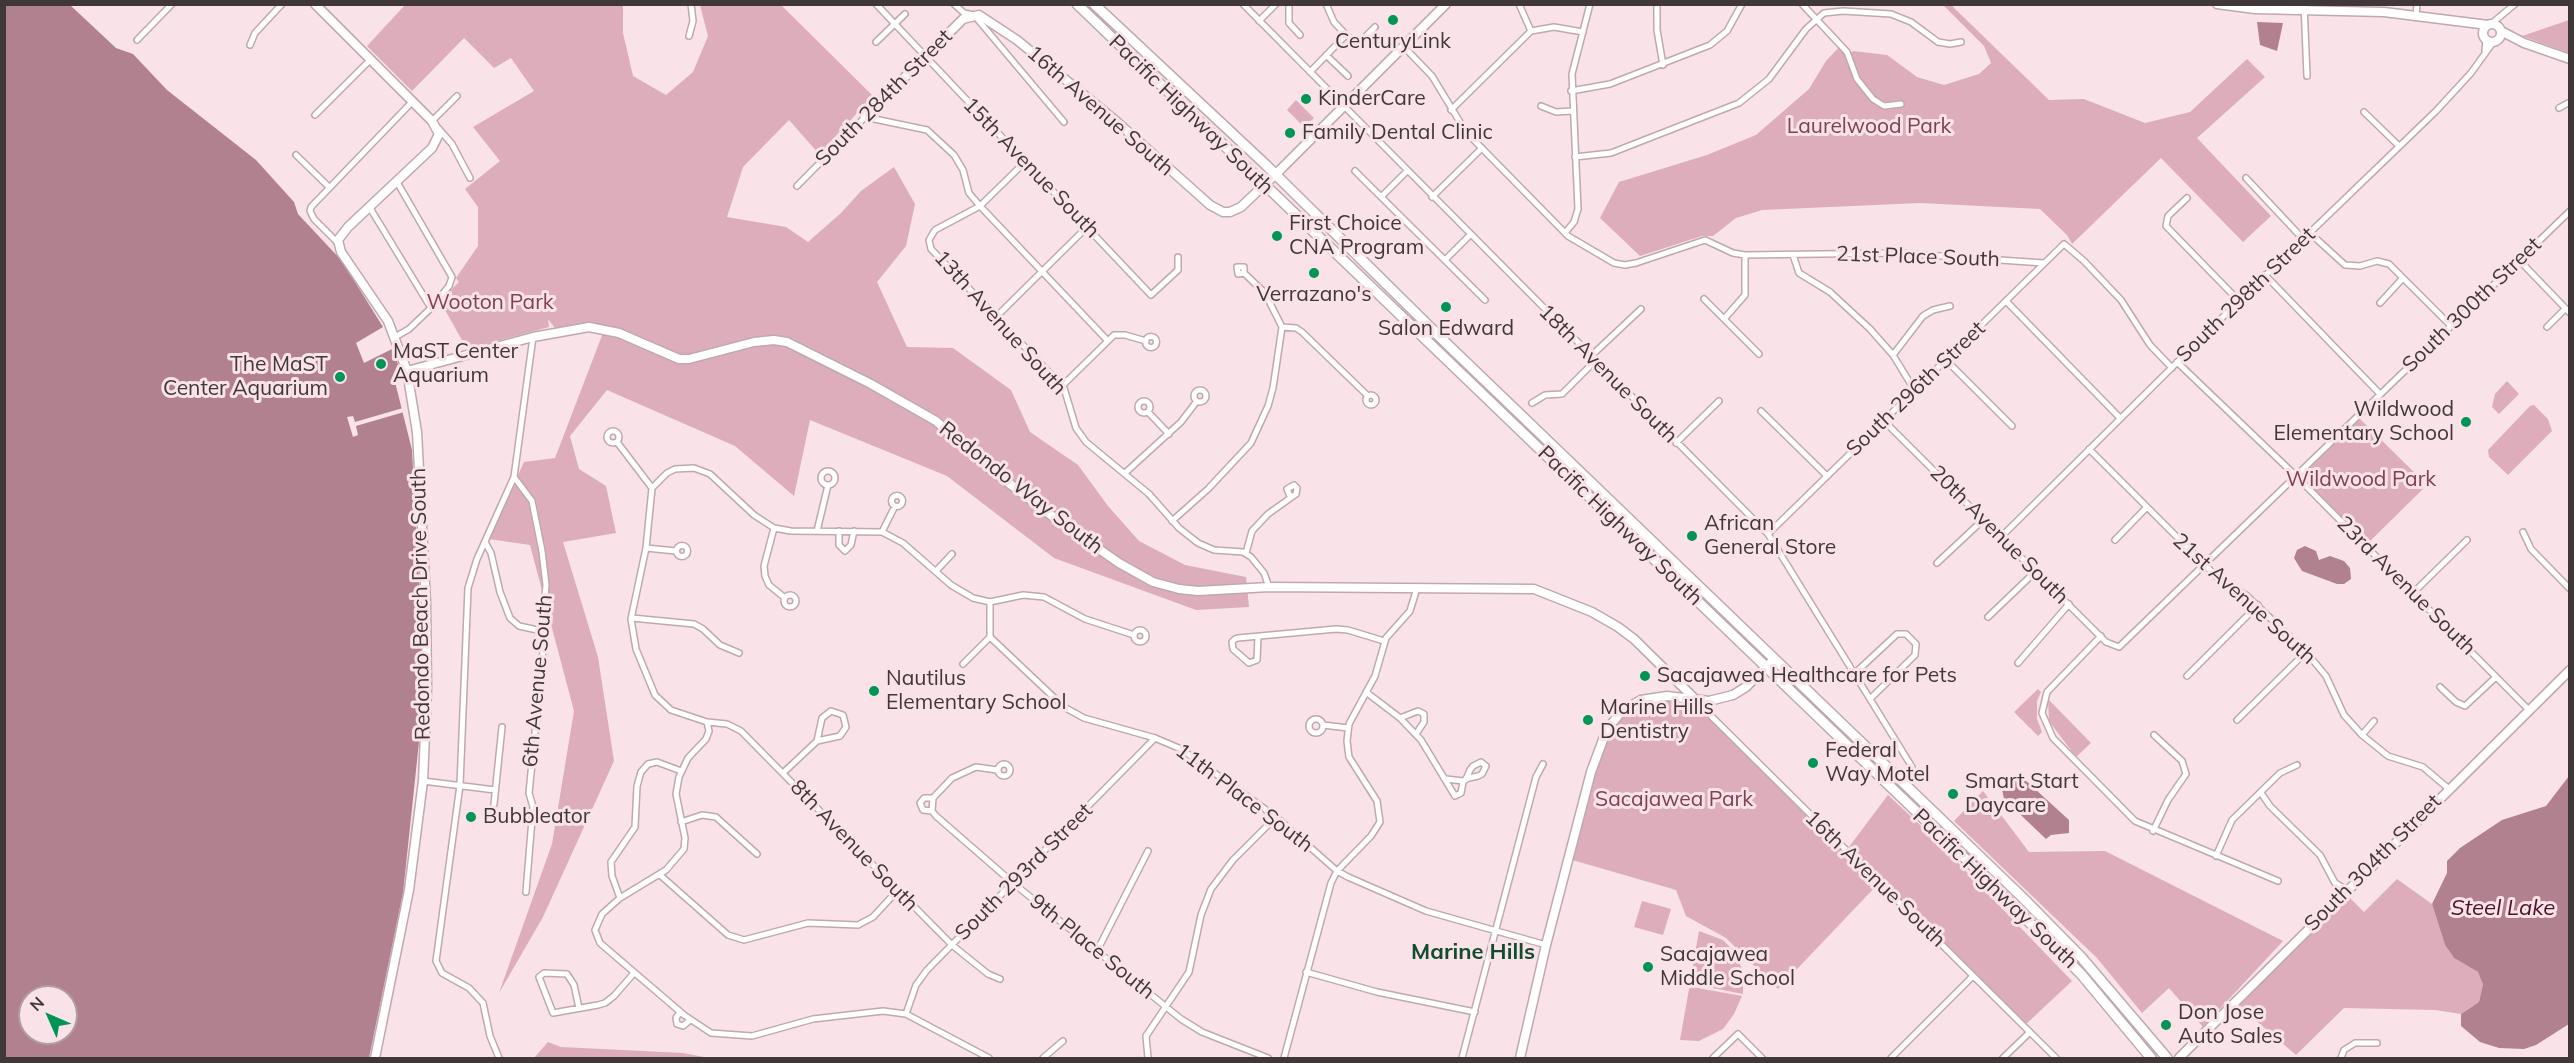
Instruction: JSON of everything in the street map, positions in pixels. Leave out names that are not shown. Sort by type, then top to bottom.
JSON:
[{"type":"main road","name":"Pacific Highway South","points":[[1077,4],[1766,667],[2081,974],[2151,1059]]},
{"type":"main road","name":"Pacific Highway South","points":[[1094,4],[1275,174],[1591,483],[2059,934],[2167,1059]]},
{"type":"main road","points":[[1463,376],[1490,393],[1521,422],[1524,418]]},
{"type":"main road","points":[[1526,436],[1533,435],[1561,462],[1591,483]]},
{"type":"main road","points":[[1860,758],[1873,763],[1895,784],[1904,784]]},
{"type":"street","points":[[137,40],[172,4]]},
{"type":"street","points":[[250,45],[255,33],[282,4]]},
{"type":"street","points":[[315,4],[452,144],[470,178]]},
{"type":"street","points":[[689,36],[693,21],[691,4]]},
{"type":"street","name":"15th Avenue South","points":[[876,4],[893,25],[1088,226],[1151,296],[1178,270],[1178,257]]},
{"type":"street","points":[[954,4],[964,13],[975,15],[1064,122]]},
{"type":"street","name":"18th Avenue South","points":[[1243,4],[1768,534],[1912,767],[1904,784]]},
{"type":"street","points":[[1259,21],[1276,4]]},
{"type":"street","points":[[1289,4],[1289,24],[1300,35]]},
{"type":"street","points":[[1326,4],[1334,22],[1355,42],[1360,42],[1375,27]]},
{"type":"street","points":[[1264,185],[1446,4]]},
{"type":"street","points":[[1520,4],[1531,31]]},
{"type":"street","points":[[1565,232],[1574,222],[1578,209],[1571,91],[1572,69],[1590,4]]},
{"type":"street","points":[[1657,4],[1657,30],[1663,64]]},
{"type":"street","points":[[1571,91],[1604,86],[1719,40],[1730,27],[1742,4]]},
{"type":"street","points":[[1802,4],[1847,52],[1857,79],[1873,99],[1884,106],[1901,104]]},
{"type":"street","points":[[1864,12],[1865,4]]},
{"type":"street","points":[[2217,4],[2240,8],[2304,7],[2416,16],[2495,27],[2524,43],[2570,59]]},
{"type":"street","points":[[2416,16],[2417,4]]},
{"type":"street","points":[[2490,39],[2500,16],[2515,4]]},
{"type":"street","points":[[2304,7],[2307,76]]},
{"type":"street","points":[[1575,157],[1617,150],[1739,103],[1774,74],[1815,18],[1832,11],[1864,12],[1902,18],[1941,43],[1961,42]]},
{"type":"street","points":[[876,42],[905,14]]},
{"type":"street","name":"South 284th Street","points":[[797,186],[924,56],[963,19],[975,15]]},
{"type":"street","name":"16th Avenue South","points":[[975,15],[985,18],[1017,40],[1116,121],[1206,202],[1223,212],[1241,207],[1264,185]]},
{"type":"street","points":[[2464,24],[2490,39],[2524,43]]},
{"type":"street","points":[[1451,110],[1531,31],[1554,27],[1583,32]]},
{"type":"street","points":[[2490,39],[2484,30],[2495,27]]},
{"type":"street","points":[[1310,72],[1346,35]]},
{"type":"street","name":"South 298th Street","points":[[2002,536],[2265,275],[2464,82],[2485,51],[2490,39]]},
{"type":"street","name":"21st Place South","points":[[1404,46],[1434,79],[1451,110],[1482,148],[1565,232],[1614,263],[1629,265],[1705,240],[1733,253],[1745,255],[1897,253],[2044,263]]},
{"type":"street","points":[[1326,55],[1348,76]]},
{"type":"street","points":[[315,115],[370,60]]},
{"type":"street","points":[[434,124],[457,96]]},
{"type":"street","points":[[296,155],[329,187],[412,102]]},
{"type":"street","points":[[2559,108],[2570,102]]},
{"type":"street","points":[[1541,106],[1556,112],[1572,111]]},
{"type":"street","points":[[2364,112],[2399,146]]},
{"type":"street","points":[[865,117],[920,128],[933,134],[959,163],[968,191],[980,206],[1107,339]]},
{"type":"street","points":[[338,243],[343,232],[397,183],[436,143],[439,134],[434,124]]},
{"type":"street","points":[[1432,197],[1482,148]]},
{"type":"street","points":[[980,206],[1025,162]]},
{"type":"street","points":[[1355,171],[1485,300]]},
{"type":"street","points":[[1381,197],[1407,171]]},
{"type":"street","points":[[2246,178],[2303,239]]},
{"type":"street","points":[[395,337],[409,329],[431,308],[452,277],[397,183]]},
{"type":"street","name":"Redondo Beach Drive South","points":[[329,187],[309,211],[318,224],[338,243],[395,337],[407,371],[417,432],[426,602],[427,688],[423,781],[409,890],[375,1059]]},
{"type":"street","points":[[2187,198],[2168,216],[2166,224],[2172,234],[2239,301]]},
{"type":"street","name":"13th Avenue South","points":[[980,206],[939,227],[931,235],[929,243],[942,263],[1062,386],[1069,398],[1079,435],[1154,498],[1172,521],[1192,539],[1208,549],[1245,553]]},
{"type":"street","points":[[370,208],[431,308]]},
{"type":"street","name":"South 300th Street","points":[[2115,647],[2124,645],[2570,211]]},
{"type":"street","points":[[996,316],[1088,226]]},
{"type":"street","points":[[2310,233],[2345,266],[2360,266],[2377,261],[2389,264],[2451,326]]},
{"type":"street","points":[[1446,260],[1470,235]]},
{"type":"street","name":"South 296th Street","points":[[1768,534],[2064,244],[2084,261],[2121,300],[2150,345],[2172,368]]},
{"type":"street","points":[[1724,319],[1745,295],[1745,255]]},
{"type":"street","points":[[1792,255],[1799,273],[1835,296],[1870,329],[1893,355],[1915,391]]},
{"type":"street","points":[[2519,260],[2567,311],[2547,327]]},
{"type":"street","points":[[1172,521],[1208,489],[1251,443],[1273,388],[1282,327],[1265,293],[1244,273]]},
{"type":"street","points":[[2265,275],[2380,394]]},
{"type":"street","points":[[2380,303],[2403,278]]},
{"type":"street","points":[[1704,299],[1759,354]]},
{"type":"street","name":"21st Place South","points":[[2006,301],[2120,418]]},
{"type":"street","points":[[1893,355],[1920,318],[1933,310],[1950,306]]},
{"type":"street","points":[[1532,403],[1545,395],[1562,394],[1641,309]]},
{"type":"street","points":[[1282,327],[1296,327],[1368,396]]},
{"type":"street","name":"Redondo Way South","points":[[407,371],[533,337],[572,329],[602,328],[679,358],[689,359],[754,342],[774,340],[787,342],[871,384],[936,422],[1020,492],[1133,572],[1153,582],[1179,589],[1215,591],[1269,587],[1521,587],[1550,594],[1605,619],[1627,633],[1694,699]]},
{"type":"street","points":[[1062,386],[1107,339],[1118,334],[1146,341]]},
{"type":"street","points":[[499,1059],[489,1036],[483,1003],[471,990],[442,973],[436,961],[460,785],[468,588],[477,559],[514,477],[533,337]]},
{"type":"street","points":[[1946,360],[2012,426]]},
{"type":"street","name":"23rd Avenue South","points":[[2177,363],[2296,476],[2529,710]]},
{"type":"street","points":[[1125,473],[1144,453],[1169,434],[1191,411],[1197,401]]},
{"type":"street","points":[[1676,443],[1719,401]]},
{"type":"street","points":[[1761,411],[1827,476]]},
{"type":"street","points":[[1148,412],[1169,434]]},
{"type":"street","name":"20th Avenue South","points":[[1884,421],[2101,636],[2115,647]]},
{"type":"street","points":[[617,442],[652,488],[659,479],[675,469],[694,468],[717,480],[753,516],[774,528],[882,532],[903,543],[962,592],[990,602],[1023,595],[1044,597],[1084,619],[1134,635]]},
{"type":"street","name":"21st Avenue South","points":[[2089,449],[2223,583],[2258,605],[2306,652],[2326,675],[2341,711],[2362,735],[2388,756],[2423,767],[2449,789]]},
{"type":"street","name":"6th Avenue South","points":[[514,477],[532,501],[542,551],[546,606],[529,793],[532,814],[526,892]]},
{"type":"street","points":[[817,531],[828,485]]},
{"type":"street","name":"8th Avenue South","points":[[652,488],[646,548],[632,618],[636,649],[655,696],[671,710],[707,722],[734,726],[952,945],[988,974],[1000,979]]},
{"type":"street","points":[[1269,587],[1259,565],[1245,553],[1252,531],[1290,496]]},
{"type":"street","points":[[882,532],[895,506]]},
{"type":"street","points":[[2115,540],[2146,508]]},
{"type":"street","points":[[1937,563],[1984,519]]},
{"type":"street","points":[[774,528],[764,566],[765,576],[770,585],[784,598]]},
{"type":"street","points":[[839,531],[839,545],[845,551],[851,545],[854,531]]},
{"type":"street","points":[[2523,532],[2531,549],[2570,589]]},
{"type":"street","points":[[2413,593],[2467,540]]},
{"type":"street","points":[[485,543],[491,553],[500,592],[510,618],[519,626],[542,631]]},
{"type":"street","points":[[646,548],[676,551]]},
{"type":"street","points":[[936,571],[952,554]]},
{"type":"street","points":[[1988,617],[2036,571]]},
{"type":"street","points":[[1284,1059],[1328,892],[1337,871],[1371,836],[1380,822],[1377,801],[1349,758],[1348,728],[1379,666],[1384,641],[1410,611],[1417,588]]},
{"type":"street","points":[[963,664],[990,637],[990,602]]},
{"type":"street","points":[[2018,663],[2069,604]]},
{"type":"street","points":[[2187,676],[2258,605]]},
{"type":"street","points":[[632,618],[694,624],[720,645],[739,653]]},
{"type":"street","points":[[1258,636],[1257,660],[1249,663],[1234,650],[1232,642],[1237,638],[1258,636],[1342,629],[1384,641]]},
{"type":"street","points":[[1854,674],[1897,634],[1906,634],[1916,644],[1915,655],[1870,699]]},
{"type":"street","points":[[2101,636],[2051,686],[2043,701],[2042,713],[2060,749],[2127,815],[2153,831],[2278,881]]},
{"type":"street","name":"11th Place South","points":[[990,637],[1064,707],[1084,718],[1155,738],[1190,754],[1276,817],[1337,871],[1395,899],[1496,932],[1546,945]]},
{"type":"street","points":[[2237,720],[2306,652]]},
{"type":"street","points":[[1520,1059],[1546,945],[1597,750],[1607,729],[1623,710],[1641,700],[1667,696],[1718,700],[1732,695],[1746,687],[1774,659]]},
{"type":"street","name":"South 304th Street","points":[[2179,1059],[2346,890],[2570,670]]},
{"type":"street","points":[[2440,687],[2458,704],[2465,706],[2496,677]]},
{"type":"street","points":[[1366,692],[1400,718],[1416,734],[1431,753],[1452,793],[1456,796],[1461,793],[1465,780],[1446,779]]},
{"type":"street","name":"16th Avenue South","points":[[1694,699],[2056,1059]]},
{"type":"street","points":[[783,773],[817,741],[840,736],[846,727],[843,715],[831,711],[822,717],[817,741]]},
{"type":"street","points":[[1400,718],[1418,711],[1424,714],[1424,722],[1416,734]]},
{"type":"street","points":[[2362,735],[2374,721]]},
{"type":"street","points":[[707,722],[709,731],[706,739],[688,758],[681,771],[676,794],[685,838],[684,849],[672,865],[660,875],[620,898],[599,918],[596,934],[603,947],[690,1020],[702,1029],[717,1034],[752,1036],[800,1022],[884,1011],[906,1014],[989,1059]]},
{"type":"street","points":[[1323,725],[1348,728]]},
{"type":"street","points":[[494,804],[502,727]]},
{"type":"street","points":[[2153,831],[2168,800],[2186,774],[2182,761],[2154,735]]},
{"type":"street","name":"South 293rd Street","points":[[906,1014],[919,980],[1155,738]]},
{"type":"street","points":[[620,898],[612,876],[611,862],[635,827],[637,786],[641,772],[648,764],[657,762],[681,771]]},
{"type":"street","points":[[1462,1059],[1536,777],[1543,764]]},
{"type":"street","points":[[2216,856],[2232,820],[2280,773],[2297,765]]},
{"type":"street","points":[[932,808],[933,798],[952,778],[966,770],[981,767],[998,770]]},
{"type":"street","points":[[423,781],[495,790]]},
{"type":"street","points":[[2261,793],[2270,806],[2320,855],[2335,883],[2346,890]]},
{"type":"street","name":"9th Place South","points":[[933,798],[924,798],[920,803],[923,810],[932,808],[1013,883],[1166,1007],[1202,1032],[1268,1059]]},
{"type":"street","points":[[681,822],[702,815],[716,817],[757,854]]},
{"type":"street","points":[[1148,1059],[1145,1046],[1146,1036],[1182,985],[1194,960],[1201,915],[1211,889],[1233,860],[1276,817]]},
{"type":"street","points":[[1098,950],[1148,851]]},
{"type":"street","points":[[660,875],[733,938],[744,940],[808,924],[858,925],[873,917],[897,891]]},
{"type":"street","points":[[1306,972],[1377,992],[1475,1012]]},
{"type":"street","points":[[579,1008],[573,981],[567,974],[544,973],[539,977],[553,1013],[579,1008],[610,1000],[634,973]]},
{"type":"street","points":[[1891,1059],[1973,976]]},
{"type":"street","points":[[680,1012],[676,1018],[677,1024],[683,1026],[690,1020]]},
{"type":"street","points":[[2004,1059],[2030,1032]]},
{"type":"street","points":[[1713,1059],[1738,1034],[1762,1059]]},
{"type":"street","points":[[1044,1059],[1063,1041]]},
{"type":"street","points":[[2341,1059],[2344,1050],[2355,1043],[2377,1043]]},
{"type":"green space","name":"Wooton Park","points":[[405,5],[623,5],[623,33],[633,76],[666,95],[693,72],[708,36],[700,5],[781,5],[873,96],[819,154],[789,120],[743,167],[727,217],[786,227],[808,242],[841,213],[861,191],[894,167],[915,204],[906,246],[877,282],[907,347],[953,348],[1011,390],[1030,432],[1078,465],[1108,506],[1139,541],[1185,565],[1246,577],[1249,607],[1196,610],[1054,558],[947,476],[810,420],[794,496],[735,446],[607,390],[570,436],[579,469],[606,486],[616,533],[563,542],[598,657],[614,761],[543,917],[499,993],[552,844],[574,711],[530,545],[489,539],[524,462],[555,458],[606,325],[558,332],[548,319],[549,327],[467,349],[440,301],[459,282],[456,278],[478,246],[478,207],[465,189],[500,161],[473,127],[534,91],[511,58],[494,68],[464,38],[412,91],[367,46]]},
{"type":"green space","name":"Laurelwood Park","points":[[1943,5],[1951,5],[2049,100],[2084,99],[2145,123],[2190,112],[2247,59],[2265,77],[2197,138],[2271,216],[2243,242],[2161,158],[2072,244],[2067,235],[2040,209],[1920,203],[1762,210],[1736,218],[1713,236],[1702,236],[1640,256],[1600,218],[1619,182],[1707,155],[1756,135],[1809,89],[1826,61],[1840,46],[1849,55],[1853,51],[1887,55],[1917,77],[1944,85],[1979,74],[1991,63],[1984,46]]},
{"type":"green space","points":[[2569,20],[2569,53],[2522,36]]},
{"type":"green space","points":[[1296,100],[1314,118],[1304,127],[1287,110]]},
{"type":"green space","points":[[2507,381],[2519,394],[2499,414],[2492,407],[2495,394]]},
{"type":"green space","points":[[2534,405],[2548,419],[2552,431],[2508,475],[2489,457],[2488,450],[2530,406]]},
{"type":"green space","name":"Wildwood Park","points":[[2357,416],[2427,485],[2366,545],[2296,476]]},
{"type":"green space","points":[[2038,689],[2041,692],[2037,701],[2037,719],[2042,732],[2038,736],[2014,712]]},
{"type":"green space","name":"Sacajawea Park","points":[[1694,698],[1846,851],[1888,795],[1935,839],[2072,981],[2024,1026],[1879,883],[1778,989],[1726,938],[1686,916],[1676,890],[1569,859],[1607,729],[1641,700]]},
{"type":"green space","points":[[2048,699],[2091,743],[2076,757],[2049,721]]},
{"type":"green space","points":[[1983,791],[2029,852],[2105,851],[2283,941],[2203,1027],[2169,988],[2142,1013],[2097,958],[1954,821]]},
{"type":"green space","points":[[2397,879],[2432,904],[2445,945],[2454,958],[2478,972],[2482,978],[2479,1002],[2461,1014],[2435,1010],[2344,1008],[2296,1055],[2239,1006],[2347,895],[2364,912]]},
{"type":"green space","points":[[1642,901],[1671,909],[1663,935],[1634,927]]},
{"type":"green space","points":[[1699,931],[1723,940],[1735,952],[1743,972],[1743,994],[1690,982]]},
{"type":"green space","points":[[1692,987],[1742,996],[1734,1014],[1723,1029],[1699,1041],[1680,1040],[1689,989]]},
{"type":"green space","points":[[548,1042],[561,1047],[683,1053],[709,1058],[534,1058]]},
{"type":"water","points":[[5,5],[70,5],[116,48],[133,54],[167,90],[256,160],[294,202],[298,214],[342,261],[383,327],[356,343],[364,363],[392,349],[400,369],[402,377],[395,382],[412,450],[421,616],[421,723],[403,893],[369,1058],[5,1058]]},
{"type":"water","points":[[2257,22],[2283,23],[2277,51],[2260,45]]},
{"type":"water","points":[[2305,546],[2316,551],[2319,560],[2330,556],[2344,561],[2350,568],[2351,579],[2344,584],[2337,584],[2302,571],[2294,558],[2297,550]]},
{"type":"water","points":[[2017,776],[2023,778],[2069,820],[2069,833],[2051,835],[2046,839],[2004,799],[2002,789]]},
{"type":"water","name":"Steel Lake","points":[[2569,776],[2569,1024],[2536,1045],[2524,1049],[2499,1048],[2480,1042],[2461,1026],[2461,1014],[2479,1002],[2483,984],[2478,972],[2454,958],[2445,945],[2432,904],[2447,873],[2447,861],[2460,848],[2502,820],[2546,806]]},
{"type":"pier","points":[[403,408],[404,412],[356,426],[358,435],[353,437],[347,417],[353,416],[355,422]]},
{"type":"place","name":"CenturyLink","points":[[1393,20]]},
{"type":"place","name":"KinderCare","points":[[1306,99]]},
{"type":"place","name":"Family Dental Clinic","points":[[1290,133]]},
{"type":"place","name":"First Choice CNA Program","points":[[1277,236]]},
{"type":"place","name":"Verrazano's","points":[[1314,273]]},
{"type":"place","name":"Salon Edward","points":[[1446,307]]},
{"type":"place","name":"MaST Center Aquarium","points":[[381,364]]},
{"type":"place","name":"The MaST Center Aquarium","points":[[340,377]]},
{"type":"place","name":"Wildwood Elementary School","points":[[2466,422]]},
{"type":"place","name":"African General Store","points":[[1692,536]]},
{"type":"place","name":"Sacajawea Healthcare for Pets","points":[[1645,676]]},
{"type":"place","name":"Nautilus Elementary School","points":[[874,691]]},
{"type":"place","name":"Marine Hills Dentistry","points":[[1588,720]]},
{"type":"place","name":"Federal Way Motel","points":[[1813,763]]},
{"type":"place","name":"Smart Start Daycare","points":[[1953,794]]},
{"type":"place","name":"Bubbleator","points":[[471,817]]},
{"type":"place","name":"Sacajawea Middle School","points":[[1648,967]]},
{"type":"place","name":"Don Jose Auto Sales","points":[[2166,1025]]},
{"type":"district","name":"Marine Hills","points":[[1473,952]]}]
